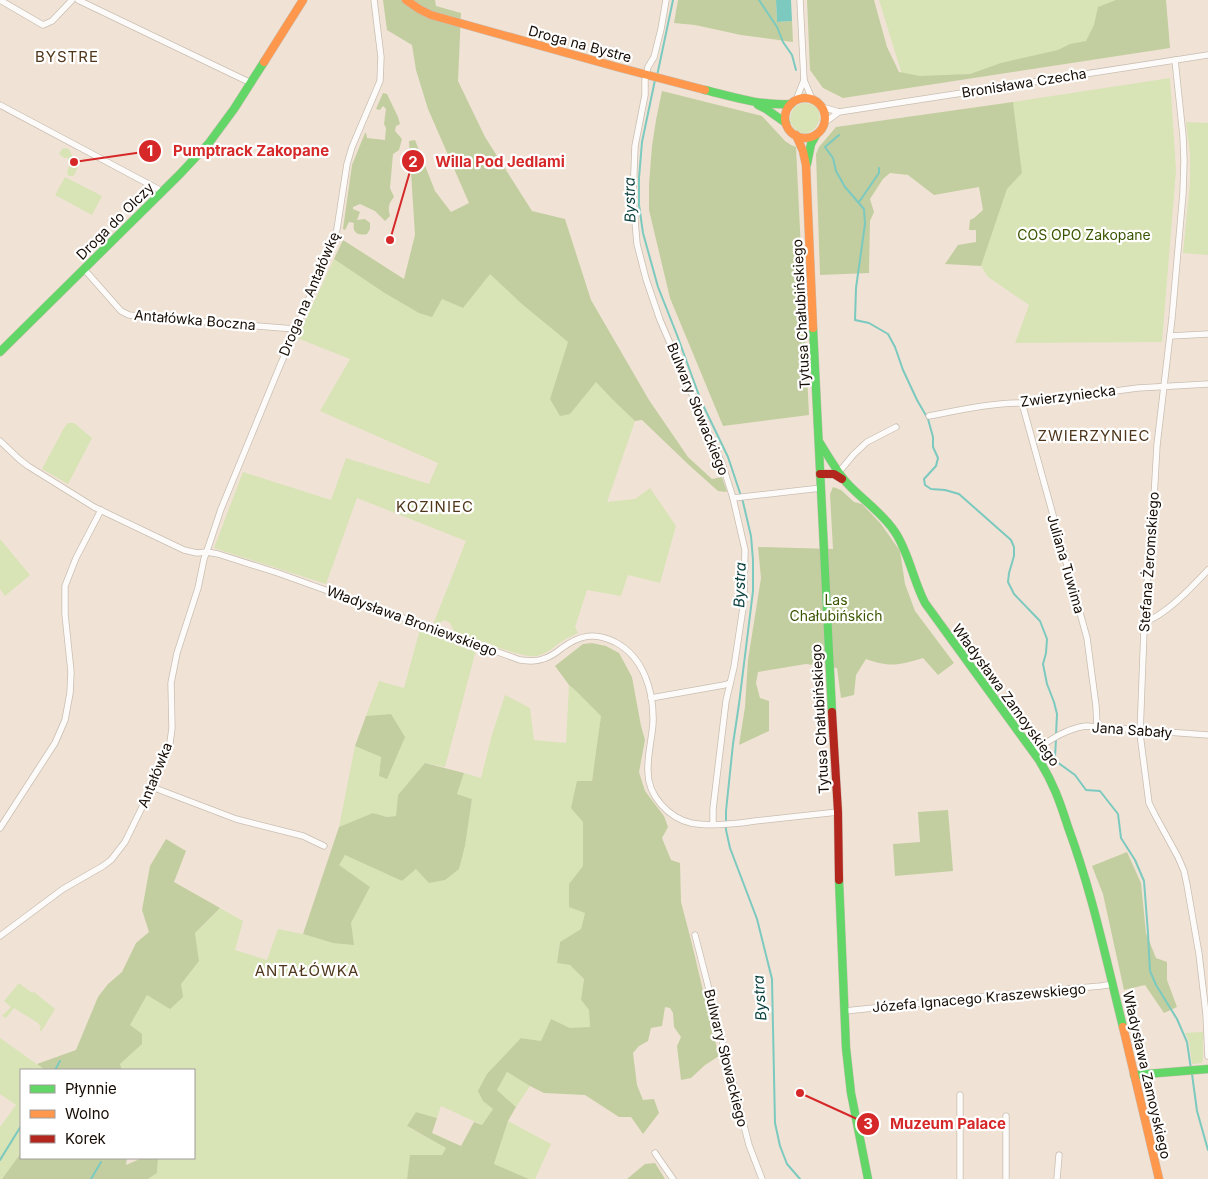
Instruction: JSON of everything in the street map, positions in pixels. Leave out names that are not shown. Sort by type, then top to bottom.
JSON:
[{"type":"street","points":[[0,0],[43,25],[52,21],[72,0]]},
{"type":"street","points":[[78,0],[251,83]]},
{"type":"street","name":"Droga do Olczy","points":[[0,352],[209,143],[234,109],[303,0]]},
{"type":"street","name":"Droga na Antałówkę","points":[[207,552],[221,510],[295,329],[330,250],[337,229],[347,164],[352,147],[379,85],[381,75],[381,58],[374,0]]},
{"type":"street","name":"Droga na Bystre","points":[[406,0],[431,15],[510,38],[752,102],[778,105],[793,102]]},
{"type":"street","name":"Bulwary Słowackiego","points":[[666,0],[654,57],[648,67],[648,74],[644,83],[645,95],[635,146],[634,225],[638,254],[660,320],[716,448],[735,498],[745,550],[744,601],[734,667],[726,701],[713,809],[716,824]]},
{"type":"street","points":[[800,0],[804,80],[812,99]]},
{"type":"street","name":"Bronisława Czecha","points":[[822,107],[839,112],[1208,55]]},
{"type":"street","name":"Stefana Żeromskiego","points":[[1175,60],[1183,136],[1183,193],[1158,445],[1144,622],[1141,739],[1150,803],[1154,816],[1178,857],[1187,885],[1199,954],[1206,1014],[1208,1056]]},
{"type":"street","points":[[793,102],[804,98],[812,99],[822,107],[825,115],[824,123],[816,135],[807,138],[796,135],[789,130],[786,123],[786,113],[804,80]]},
{"type":"street","name":"Droga na Bystre","points":[[752,102],[786,123]]},
{"type":"street","points":[[0,105],[158,189],[161,193]]},
{"type":"street","name":"Bronisława Czecha","points":[[824,123],[839,112]]},
{"type":"street","name":"Tytusa Chałubińskiego","points":[[796,135],[806,165],[838,812],[846,1048],[851,1093],[868,1179]]},
{"type":"street","name":"Tytusa Chałubińskiego","points":[[806,165],[811,144],[816,135]]},
{"type":"street","name":"Antałówka Boczna","points":[[84,268],[121,311],[129,315],[295,329]]},
{"type":"street","points":[[1170,336],[1208,334]]},
{"type":"street","name":"Zwierzyniecka","points":[[929,416],[1007,403],[1022,403],[1138,388],[1208,384]]},
{"type":"street","name":"Juliana Tuwima","points":[[1022,403],[1087,638],[1097,726]]},
{"type":"street","points":[[839,472],[867,442],[896,426]]},
{"type":"street","name":"Władysława Broniewskiego","points":[[0,441],[28,466],[100,510],[184,550],[218,554],[278,573],[520,660],[543,660],[572,641],[583,637],[598,636],[620,646],[636,660],[646,678],[651,698],[653,724],[648,772],[649,782],[653,794],[676,818],[692,823],[734,824],[838,812]]},
{"type":"street","name":"Władysława Zamoyskiego","points":[[820,443],[846,482]]},
{"type":"street","name":"Władysława Zamoyskiego","points":[[820,474],[834,474],[846,482],[884,518],[897,534],[906,550],[918,588],[925,603],[1033,752],[1053,785],[1090,891],[1159,1179]]},
{"type":"street","points":[[735,498],[821,488]]},
{"type":"street","points":[[0,828],[55,743],[65,720],[71,674],[65,614],[66,586],[76,558],[100,510]]},
{"type":"street","name":"Antałówka","points":[[0,936],[63,889],[111,860],[125,842],[168,753],[172,728],[171,683],[177,653],[198,588],[207,552]]},
{"type":"street","points":[[1144,622],[1157,617],[1194,585],[1208,570]]},
{"type":"street","points":[[651,698],[730,683]]},
{"type":"street","name":"Jana Sabały","points":[[1033,752],[1064,732],[1077,728],[1097,726],[1208,735]]},
{"type":"street","points":[[152,787],[236,819],[303,836],[324,846]]},
{"type":"street","name":"Bulwary Słowackiego","points":[[695,935],[749,1145],[762,1179]]},
{"type":"street","name":"Józefa Ignacego Kraszewskiego","points":[[845,1011],[1112,984]]},
{"type":"street","points":[[1134,1075],[1208,1069]]},
{"type":"street","points":[[960,1095],[960,1179]]},
{"type":"street","points":[[1006,1116],[1006,1179]]},
{"type":"street","points":[[655,1153],[673,1179]]},
{"type":"street","points":[[1057,1179],[1059,1155]]},
{"type":"green space","points":[[383,0],[435,0],[436,6],[461,13],[458,81],[485,137],[532,211],[565,219],[591,300],[649,400],[688,457],[712,479],[722,477],[727,492],[718,491],[642,420],[635,421],[596,382],[570,414],[560,416],[550,399],[568,342],[523,305],[490,274],[463,308],[442,299],[432,317],[419,313],[383,292],[334,259],[343,240],[404,279],[415,235],[409,141],[415,140],[435,191],[451,212],[469,203],[428,109],[416,70],[412,45],[387,30]]},
{"type":"green space","points":[[678,0],[776,0],[777,22],[792,21],[793,42],[674,23]]},
{"type":"green space","points":[[807,0],[874,0],[887,47],[899,72],[920,76],[970,74],[1001,63],[1058,50],[1070,44],[1086,41],[1094,25],[1098,7],[1116,0],[1166,0],[1170,48],[843,98],[823,88],[810,70]]},
{"type":"green space","points":[[879,0],[1166,0],[1166,45],[1018,69],[904,81]]},
{"type":"green space","name":"COS OPO Zakopane","points":[[1170,78],[1176,170],[1162,342],[1015,343],[1029,305],[988,277],[981,266],[1007,189],[1022,173],[1013,102]]},
{"type":"green space","points":[[662,91],[762,116],[785,141],[796,147],[809,415],[723,426],[670,298],[649,210],[652,146]]},
{"type":"green space","points":[[383,93],[387,94],[398,117],[400,124],[396,126],[395,131],[402,139],[399,150],[393,154],[390,188],[394,197],[389,206],[390,216],[385,221],[375,211],[360,204],[353,207],[353,209],[360,212],[357,220],[365,219],[370,223],[370,229],[367,234],[360,234],[356,233],[354,223],[349,222],[345,230],[343,229],[352,165],[365,133],[367,138],[385,140],[386,128],[384,124],[386,109],[383,106],[380,110],[376,109]]},
{"type":"green space","points":[[1013,102],[1022,173],[1007,189],[981,266],[945,264],[958,245],[976,242],[976,230],[969,230],[970,220],[983,210],[979,187],[934,195],[908,175],[890,173],[883,179],[870,199],[874,212],[870,221],[869,273],[820,275],[816,154],[819,147],[836,127]]},
{"type":"green space","points":[[803,103],[813,105],[818,110],[820,117],[814,129],[808,133],[801,133],[794,128],[790,120],[793,110]]},
{"type":"green space","points":[[1186,122],[1208,123],[1208,255],[1183,253],[1190,182],[1190,155]]},
{"type":"green space","points":[[64,148],[69,149],[73,158],[79,163],[73,176],[69,176],[67,173],[68,158],[64,158],[59,154]]},
{"type":"green space","points":[[65,177],[102,196],[92,215],[55,195]]},
{"type":"green space","points":[[334,259],[383,292],[442,299],[463,308],[490,273],[523,305],[568,342],[550,399],[570,414],[595,381],[635,421],[607,502],[635,499],[650,488],[676,526],[660,583],[628,575],[621,596],[587,590],[575,627],[578,633],[545,653],[530,656],[509,651],[454,631],[450,623],[445,620],[435,625],[434,622],[466,541],[357,498],[326,584],[214,548],[243,472],[331,500],[346,458],[429,484],[438,463],[320,411],[350,359],[297,338]]},
{"type":"green space","points":[[68,423],[74,423],[92,438],[68,484],[42,469]]},
{"type":"green space","name":"Las Chałubińskich","points":[[833,487],[841,490],[854,502],[862,504],[881,524],[900,551],[905,584],[915,611],[954,663],[938,675],[923,658],[895,664],[882,664],[866,659],[856,675],[854,695],[841,698],[837,668],[806,664],[758,672],[756,683],[760,698],[769,701],[769,731],[739,745],[745,707],[748,660],[761,578],[758,547],[833,549],[830,494]]},
{"type":"green space","points":[[0,539],[30,575],[5,596],[0,589]]},
{"type":"green space","points":[[420,629],[476,650],[445,767],[425,763],[398,795],[396,816],[387,817],[373,813],[339,827],[355,746],[381,757],[379,776],[391,714],[366,716],[379,681],[404,688]]},
{"type":"green space","points":[[592,643],[606,646],[619,653],[632,677],[645,740],[639,772],[645,791],[664,816],[668,827],[662,838],[671,860],[680,863],[681,902],[719,1056],[705,1065],[691,1078],[681,1080],[677,1046],[681,1037],[674,1027],[673,1013],[670,1008],[665,1007],[662,1026],[651,1028],[648,1041],[639,1046],[633,1053],[637,1085],[643,1100],[654,1099],[659,1113],[643,1134],[631,1117],[619,1117],[585,1095],[544,1093],[507,1072],[497,1090],[516,1107],[508,1121],[494,1164],[529,1179],[407,1179],[410,1155],[442,1155],[446,1148],[407,1126],[416,1112],[437,1118],[432,1133],[461,1146],[474,1122],[482,1125],[493,1109],[483,1101],[478,1091],[487,1074],[521,1038],[541,1041],[551,1019],[570,1028],[590,1027],[589,1010],[581,1000],[584,979],[570,965],[557,963],[560,942],[581,929],[585,913],[569,907],[569,884],[583,866],[583,822],[571,808],[577,781],[592,781],[601,716],[569,685],[555,666],[583,644]]},
{"type":"green space","points":[[569,685],[601,716],[595,764],[583,822],[583,867],[569,884],[569,906],[585,913],[581,929],[560,942],[557,963],[570,965],[584,979],[581,1000],[589,1010],[590,1028],[570,1028],[551,1019],[541,1041],[521,1038],[483,1101],[493,1109],[482,1125],[441,1106],[437,1118],[416,1112],[408,1127],[446,1148],[442,1155],[410,1155],[407,1179],[148,1179],[157,1173],[158,1159],[195,1159],[195,1069],[122,1069],[120,1064],[142,1044],[130,1025],[147,995],[180,984],[199,961],[195,933],[220,908],[243,921],[235,950],[267,960],[278,929],[333,943],[351,923],[370,887],[338,865],[345,855],[402,881],[416,869],[459,869],[465,846],[472,799],[457,794],[464,773],[481,778],[491,738],[505,695],[530,708],[534,740],[566,743]]},
{"type":"green space","points":[[391,714],[405,737],[387,779],[379,776],[381,757],[355,746],[366,716]]},
{"type":"green space","points":[[425,763],[464,773],[457,794],[472,799],[465,846],[459,869],[445,880],[429,883],[416,869],[402,881],[345,855],[339,865],[370,887],[351,923],[354,945],[333,943],[303,934],[339,827],[373,813],[387,817],[396,816],[398,795]]},
{"type":"green space","points":[[948,810],[953,871],[895,876],[893,844],[920,842],[918,812]]},
{"type":"green space","points":[[166,839],[186,851],[174,882],[220,908],[195,933],[199,961],[181,984],[183,997],[170,1009],[147,995],[130,1025],[142,1034],[142,1044],[120,1064],[122,1069],[44,1069],[37,1064],[76,1050],[98,997],[108,984],[122,972],[136,943],[149,932],[142,910],[150,866]]},
{"type":"green space","points":[[1127,852],[1141,883],[1146,933],[1156,958],[1167,962],[1167,980],[1177,1007],[1164,1013],[1145,985],[1124,990],[1103,894],[1092,866]]},
{"type":"green space","points":[[19,983],[55,1009],[41,1032],[41,1027],[38,1023],[14,1008],[6,1018],[2,1016],[11,1007],[4,1001]]},
{"type":"green space","points":[[1203,1032],[1202,1063],[1192,1064],[1189,1041],[1185,1033]]},
{"type":"green space","points":[[0,1038],[44,1069],[20,1069],[20,1154],[2,1179],[0,1179],[0,1127],[16,1105],[0,1094]]},
{"type":"green space","points":[[507,1072],[530,1086],[516,1107],[497,1090]]},
{"type":"green space","points":[[508,1121],[551,1144],[535,1179],[529,1179],[494,1164]]},
{"type":"green space","points":[[20,1154],[20,1159],[127,1159],[126,1165],[140,1159],[158,1159],[157,1173],[148,1179],[2,1179]]},
{"type":"green space","points":[[655,1163],[665,1179],[627,1179],[645,1164]]},
{"type":"water","points":[[776,0],[791,0],[792,21],[777,22]]},
{"type":"waterway","name":"Bystra","points":[[657,76],[673,0]]},
{"type":"waterway","points":[[759,0],[777,27],[783,42],[792,55],[796,70]]},
{"type":"waterway","name":"Bystra","points":[[655,80],[642,142],[639,178],[639,205],[643,233],[658,287],[701,401],[728,457],[743,502],[751,536],[753,591],[733,744],[726,811],[726,830],[730,848],[757,919],[772,979],[775,1123],[780,1146],[787,1164],[800,1179]]},
{"type":"waterway","points":[[839,135],[825,147],[833,158],[836,171],[845,187],[864,209],[865,224],[856,288],[855,320],[869,323],[888,334],[917,400],[928,419],[933,437],[933,447],[938,458],[936,466],[924,479],[925,485],[931,489],[959,494],[1011,540],[1014,547],[1014,556],[1008,582],[1014,594],[1040,621],[1047,639],[1043,664],[1047,684],[1057,714],[1056,735]]},
{"type":"waterway","points":[[859,202],[879,173],[879,168]]},
{"type":"waterway","points":[[1056,739],[1055,757],[1057,762],[1075,775],[1086,790],[1100,791],[1118,814],[1121,838],[1135,860],[1144,881],[1150,971],[1156,985],[1177,1019],[1187,1042],[1191,1069]]},
{"type":"waterway","points":[[56,1069],[60,1061]]},
{"type":"waterway","points":[[1192,1074],[1197,1111],[1208,1150]]},
{"type":"waterway","points":[[0,1160],[20,1128]]},
{"type":"waterway","points":[[91,1179],[101,1162]]},
{"type":"traffic: fast","points":[[0,352],[209,143],[234,109],[264,62]]},
{"type":"traffic: fast","points":[[705,90],[758,102],[791,104]]},
{"type":"traffic: fast","points":[[758,105],[786,123]]},
{"type":"traffic: fast","points":[[807,164],[811,144],[816,135]]},
{"type":"traffic: fast","points":[[813,328],[832,712]]},
{"type":"traffic: fast","points":[[820,443],[846,482],[884,518],[895,532],[904,549],[925,603],[1039,760],[1048,776],[1056,792],[1077,851],[1123,1027]]},
{"type":"traffic: fast","points":[[839,880],[846,1048],[851,1093],[868,1179]]},
{"type":"traffic: fast","points":[[1134,1075],[1208,1069]]},
{"type":"traffic: slow","points":[[264,62],[303,0]]},
{"type":"traffic: slow","points":[[406,0],[431,15],[705,90]]},
{"type":"traffic: slow","points":[[801,98],[809,98],[816,101],[822,107],[825,118],[822,129],[816,135],[809,138],[801,138],[794,135],[788,129],[785,122],[785,114],[788,107],[794,101],[801,98]]},
{"type":"traffic: slow","points":[[796,135],[803,151],[806,165],[813,328]]},
{"type":"traffic: slow","points":[[1123,1027],[1159,1179]]},
{"type":"traffic: jam","points":[[820,474],[834,474],[842,479]]},
{"type":"traffic: jam","points":[[832,712],[838,812],[839,880]]},
{"type":"place","name":"Pumptrack Zakopane","points":[[74,162]]},
{"type":"place","name":"Willa Pod Jedlami","points":[[390,240]]},
{"type":"place","name":"Muzeum Palace","points":[[800,1093]]},
{"type":"district","name":"BYSTRE","points":[[67,57]]},
{"type":"district","name":"ZWIERZYNIEC","points":[[1094,436]]},
{"type":"district","name":"KOZINIEC","points":[[435,507]]},
{"type":"district","name":"ANTAŁÓWKA","points":[[307,971]]}]
